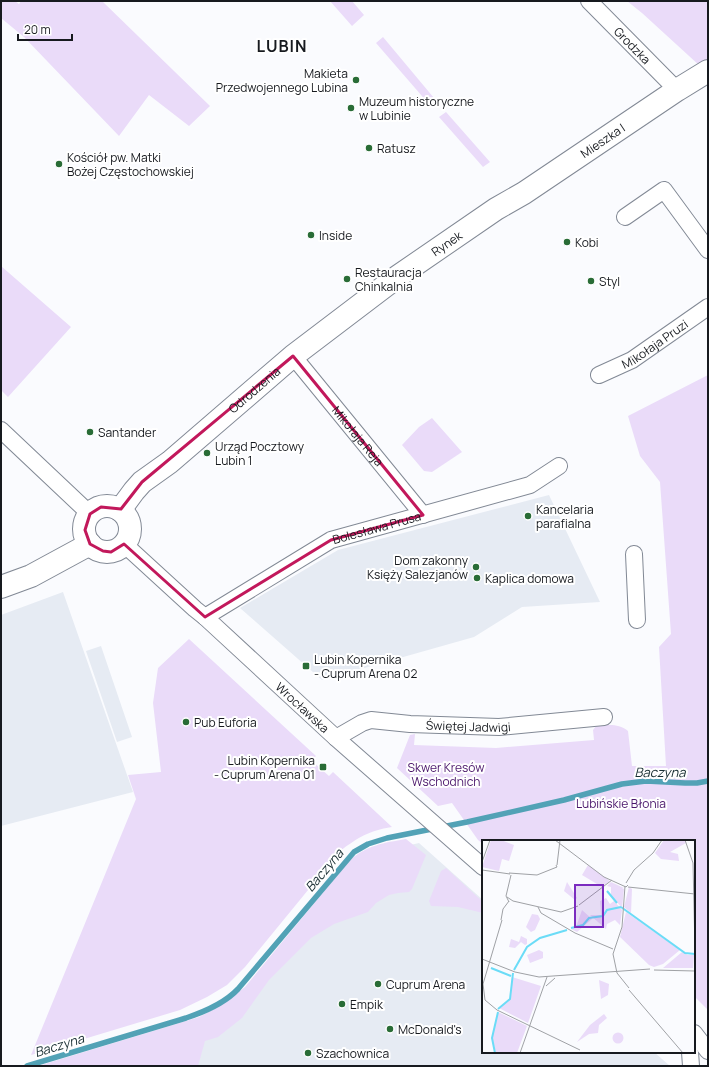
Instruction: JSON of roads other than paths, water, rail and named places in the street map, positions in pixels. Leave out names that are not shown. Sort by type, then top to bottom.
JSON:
[{"type":"street","name":"Grodzka","points":[[589,1],[677,90]]},
{"type":"street","name":"Mieszka I","points":[[496,209],[524,193],[677,90],[708,71]]},
{"type":"street","points":[[625,217],[664,190],[708,250]]},
{"type":"street","name":"Rynek","points":[[397,277],[496,209]]},
{"type":"street","name":"Odrodzenia","points":[[120,510],[142,482],[170,462],[293,356],[397,277]]},
{"type":"street","name":"Mikołaja Pruzi","points":[[599,375],[632,360],[708,307]]},
{"type":"street","name":"Mikołaja Reja","points":[[293,356],[423,515]]},
{"type":"street","points":[[1,430],[90,514]]},
{"type":"street","name":"Bolesława Prusa","points":[[205,617],[330,540],[530,485],[559,466]]},
{"type":"street","points":[[108,506],[120,510],[127,517],[130,523],[129,538],[124,544],[111,552],[103,552],[90,544],[86,537],[85,530],[86,522],[90,514],[101,507],[108,506]]},
{"type":"street","points":[[1,587],[31,576],[90,544]]},
{"type":"street","name":"Wrocławska","points":[[124,544],[336,738],[482,866]]},
{"type":"street","points":[[634,554],[637,620]]},
{"type":"street","name":"Świętej Jadwigi","points":[[336,738],[362,723],[371,720],[418,724],[499,727],[604,718]]},
{"type":"street","points":[[695,1035],[708,1051]]},
{"type":"street","points":[[690,1053],[691,1066]]},
{"type":"waterway","name":"Baczyna","points":[[27,1066],[186,1018],[220,1003],[238,989],[354,852],[368,844],[387,838],[564,800],[622,784],[646,781],[685,783],[708,781]]},
{"type":"place","name":"Makieta Przedwojennego Lubina","points":[[356,80]]},
{"type":"place","name":"Muzeum historyczne w Lubinie","points":[[351,108]]},
{"type":"place","name":"Ratusz","points":[[369,148]]},
{"type":"place","name":"Kościół pw. Matki Bożej Częstochowskiej","points":[[59,164]]},
{"type":"place","name":"Inside","points":[[311,235]]},
{"type":"place","name":"Kobi","points":[[567,242]]},
{"type":"place","name":"Restauracja Chinkalnia","points":[[347,279]]},
{"type":"place","name":"Styl","points":[[591,281]]},
{"type":"place","name":"Santander","points":[[90,432]]},
{"type":"place","name":"Urząd Pocztowy Lubin 1","points":[[207,453]]},
{"type":"place","name":"Kancelaria parafialna","points":[[528,516]]},
{"type":"place","name":"Dom zakonny Księży Salezjanów","points":[[476,567]]},
{"type":"place","name":"Kaplica domowa","points":[[477,578]]},
{"type":"place","name":"Lubin Kopernika - Cuprum Arena 02","points":[[306,666]]},
{"type":"place","name":"Pub Euforia","points":[[186,722]]},
{"type":"place","name":"Lubin Kopernika - Cuprum Arena 01","points":[[323,767]]},
{"type":"place","name":"Cuprum Arena","points":[[378,984]]},
{"type":"place","name":"Empik","points":[[342,1004]]},
{"type":"place","name":"McDonald's","points":[[390,1029]]},
{"type":"place","name":"Szachownica","points":[[308,1053]]},
{"type":"district","name":"LUBIN","points":[[282,46]]},
{"type":"park label","name":"Skwer Kresów Wschodnich","points":[[446,774]]},
{"type":"park label","name":"Lubińskie Błonia","points":[[621,803]]}]
